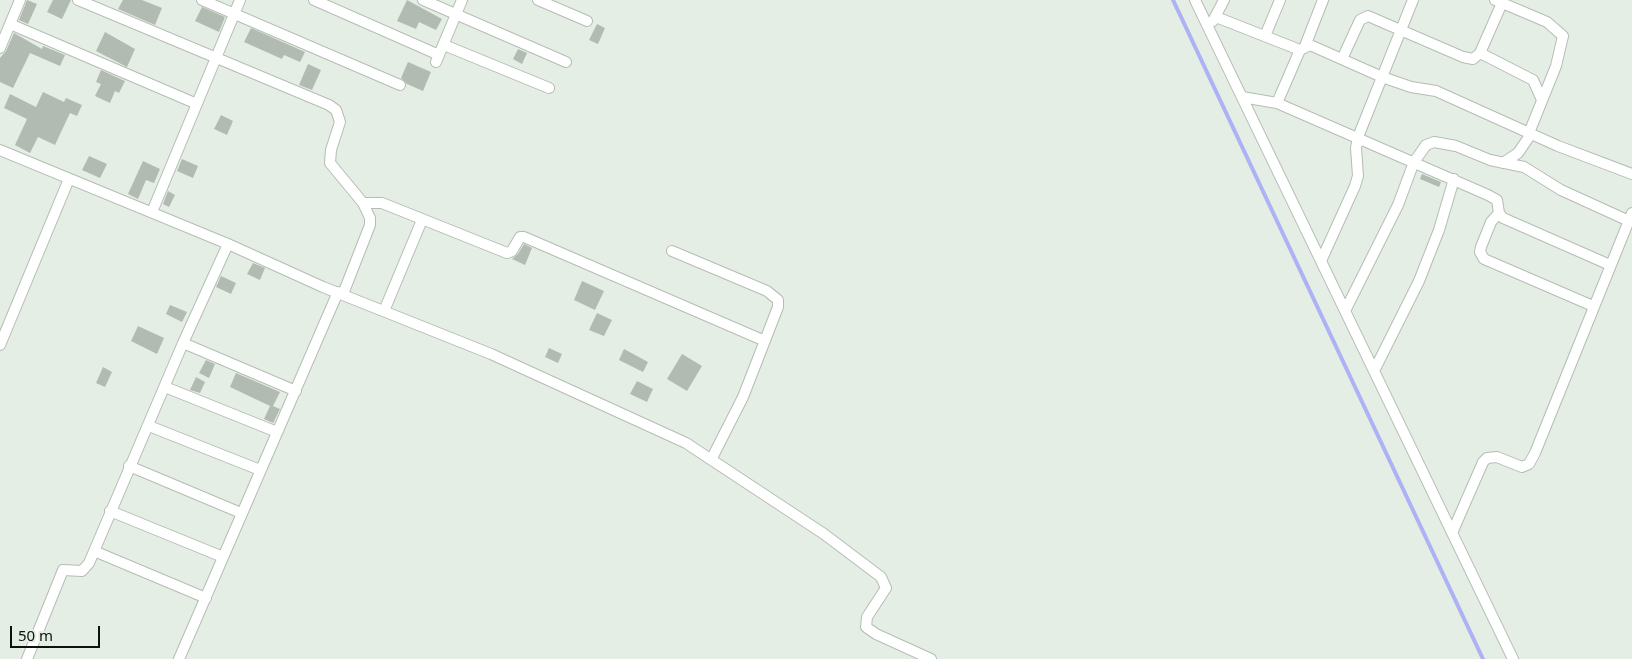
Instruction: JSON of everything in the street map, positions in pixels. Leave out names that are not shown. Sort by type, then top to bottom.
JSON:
[{"type":"street","points":[[0,48],[20,0]]},
{"type":"street","points":[[78,0],[336,110],[340,122],[331,150],[330,163],[368,210],[370,225],[241,513],[180,659]]},
{"type":"street","points":[[202,0],[400,85]]},
{"type":"street","points":[[152,212],[240,0]]},
{"type":"street","points":[[314,0],[438,59],[462,0]]},
{"type":"street","points":[[423,0],[566,62]]},
{"type":"street","points":[[538,0],[587,21]]},
{"type":"street","points":[[1195,0],[1513,659]]},
{"type":"street","points":[[1208,27],[1216,17],[1224,0]]},
{"type":"street","points":[[1265,36],[1280,0]]},
{"type":"street","points":[[1277,103],[1322,0]]},
{"type":"street","points":[[1321,261],[1345,211],[1358,176],[1356,148],[1358,138],[1413,0]]},
{"type":"street","points":[[1342,59],[1363,16],[1372,17],[1469,59],[1473,59],[1480,53],[1499,2],[1547,22],[1563,36],[1562,50],[1530,133],[1518,153],[1503,163]]},
{"type":"street","points":[[1216,17],[1302,48],[1315,46],[1382,77],[1436,91],[1530,133],[1632,174]]},
{"type":"street","points":[[10,24],[197,104]]},
{"type":"street","points":[[444,45],[549,88]]},
{"type":"street","points":[[1480,53],[1533,80],[1542,100]]},
{"type":"street","points":[[1242,97],[1277,103],[1495,198],[1499,213],[1508,220],[1610,265]]},
{"type":"street","points":[[1345,311],[1398,206],[1414,162],[1426,146],[1434,142],[1456,146],[1503,163],[1524,168],[1561,190],[1630,217],[1529,464],[1522,467],[1497,457],[1487,458],[1482,462],[1452,533]]},
{"type":"street","points":[[0,150],[152,212],[340,293],[491,354],[652,425],[712,458],[824,534],[881,577],[886,588],[867,617],[866,627],[876,634],[931,659]]},
{"type":"street","points":[[0,344],[69,179]]},
{"type":"street","points":[[1374,371],[1419,281],[1441,224],[1454,180]]},
{"type":"street","points":[[363,203],[382,203],[507,253],[512,251],[520,237],[524,237],[765,341]]},
{"type":"street","points":[[1499,213],[1490,222],[1481,247],[1480,252],[1484,259],[1593,306]]},
{"type":"street","points":[[384,311],[422,220]]},
{"type":"street","points":[[27,659],[63,570],[82,571],[94,551],[183,342],[228,244]]},
{"type":"street","points":[[672,251],[776,297],[778,308],[743,397],[712,458]]},
{"type":"street","points":[[183,342],[296,392]]},
{"type":"street","points":[[165,387],[277,432]]},
{"type":"street","points":[[148,426],[260,470]]},
{"type":"street","points":[[129,466],[241,513]]},
{"type":"street","points":[[110,510],[223,557]]},
{"type":"street","points":[[94,551],[206,598]]},
{"type":"building","points":[[27,0],[37,4],[28,24],[19,20]]},
{"type":"building","points":[[53,0],[71,0],[62,19],[47,12]]},
{"type":"building","points":[[123,0],[142,0],[162,8],[155,25],[118,9]]},
{"type":"building","points":[[407,0],[442,19],[436,30],[419,22],[416,29],[397,21]]},
{"type":"building","points":[[202,7],[225,17],[219,32],[195,21]]},
{"type":"building","points":[[597,24],[605,28],[598,44],[589,40]]},
{"type":"building","points":[[251,28],[305,52],[300,62],[284,55],[282,59],[244,42]]},
{"type":"building","points":[[105,32],[135,49],[127,67],[96,51]]},
{"type":"building","points":[[14,33],[42,49],[43,46],[65,55],[60,66],[30,53],[13,88],[0,82],[0,58],[6,51]]},
{"type":"building","points":[[518,49],[527,53],[522,64],[513,59]]},
{"type":"building","points":[[408,62],[431,72],[423,91],[407,84],[401,78]]},
{"type":"building","points":[[308,64],[321,70],[312,90],[299,85]]},
{"type":"building","points":[[101,70],[125,81],[119,93],[115,91],[110,103],[95,96],[101,84],[96,82]]},
{"type":"building","points":[[43,92],[64,102],[66,98],[82,105],[77,116],[70,113],[55,145],[38,137],[30,153],[15,145],[27,119],[4,108],[10,94],[36,107]]},
{"type":"building","points":[[221,115],[233,121],[227,135],[214,129]]},
{"type":"building","points":[[89,156],[107,164],[100,178],[82,170]]},
{"type":"building","points":[[182,159],[198,166],[193,178],[177,171]]},
{"type":"building","points":[[143,161],[160,169],[154,183],[146,180],[138,199],[128,194]]},
{"type":"building","points":[[1422,174],[1441,182],[1439,187],[1420,179]]},
{"type":"building","points":[[168,191],[175,195],[169,207],[163,204]]},
{"type":"building","points":[[524,244],[532,248],[525,265],[512,259],[518,254]]},
{"type":"building","points":[[253,263],[265,268],[260,280],[247,274]]},
{"type":"building","points":[[221,276],[236,283],[231,294],[216,287]]},
{"type":"building","points":[[582,281],[604,291],[595,310],[574,300]]},
{"type":"building","points":[[170,305],[187,312],[182,322],[166,314]]},
{"type":"building","points":[[597,313],[612,320],[604,336],[589,330]]},
{"type":"building","points":[[138,326],[164,338],[157,354],[131,341]]},
{"type":"building","points":[[549,348],[562,354],[558,363],[545,357]]},
{"type":"building","points":[[624,349],[648,362],[643,372],[619,360]]},
{"type":"building","points":[[682,354],[702,366],[687,391],[667,379]]},
{"type":"building","points":[[206,360],[215,364],[209,378],[199,373]]},
{"type":"building","points":[[103,367],[112,372],[105,387],[96,383]]},
{"type":"building","points":[[236,373],[280,392],[273,406],[280,409],[273,423],[264,419],[270,406],[230,387]]},
{"type":"building","points":[[196,377],[205,382],[200,393],[190,390]]},
{"type":"building","points":[[637,381],[653,389],[647,402],[630,394]]},
{"type":"waterway","points":[[1173,0],[1483,659]]}]
